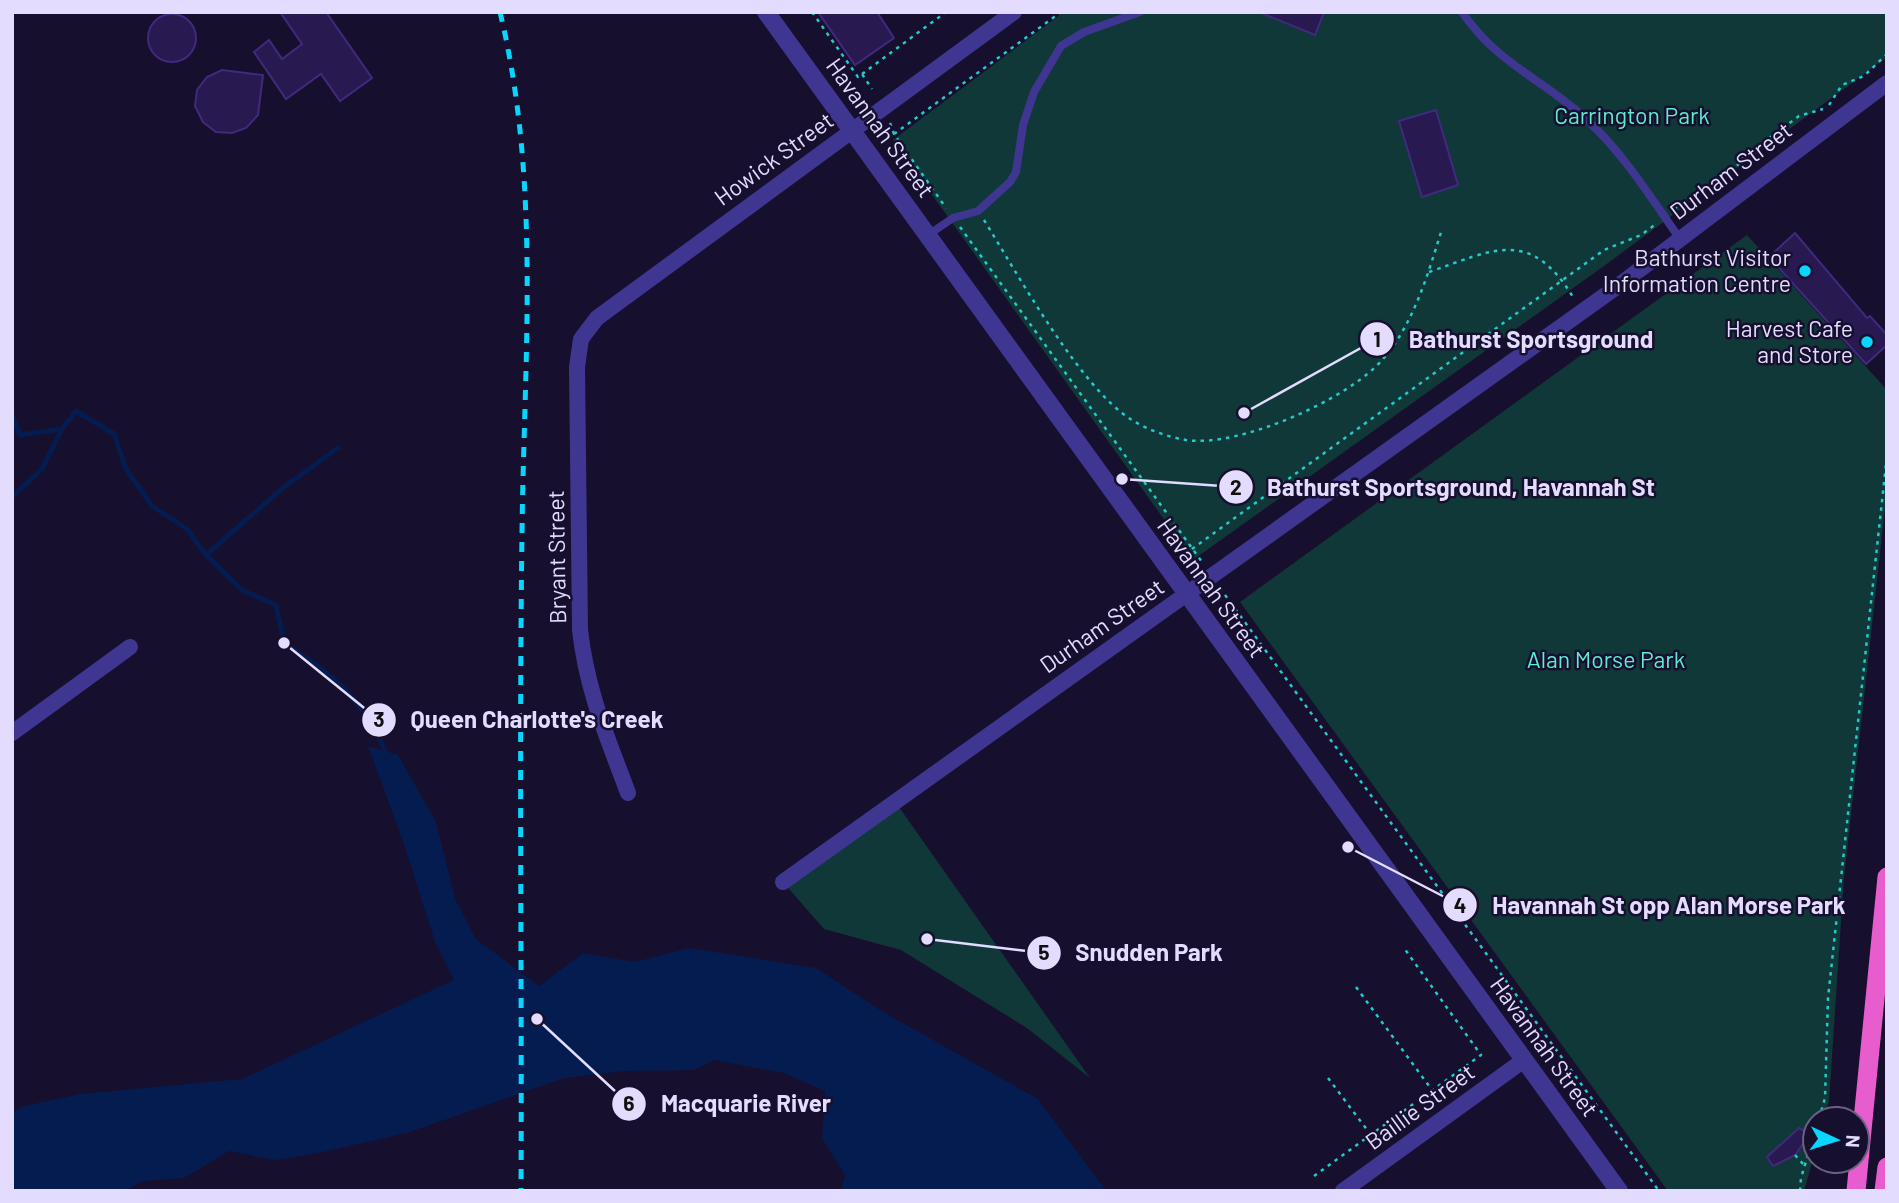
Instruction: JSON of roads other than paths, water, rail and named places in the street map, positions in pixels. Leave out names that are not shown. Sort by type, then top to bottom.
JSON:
[{"type":"highway","points":[[1856,1191],[1886,883]]},
{"type":"highway","points":[[1884,1191],[1887,1167]]},
{"type":"street","name":"Havannah Street","points":[[766,12],[1185,595],[1619,1191]]},
{"type":"street","name":"Howick Street","points":[[597,318],[1014,12]]},
{"type":"street","name":"Durham Street","points":[[783,882],[1581,312],[1887,83]]},
{"type":"street","name":"Bryant Street","points":[[597,318],[581,339],[578,353],[580,630],[584,669],[594,707],[628,793]]},
{"type":"street","points":[[12,733],[130,647]]},
{"type":"street","name":"Baillie Street","points":[[1343,1191],[1524,1060]]},
{"type":"lane","points":[[927,235],[953,218],[978,211],[1005,188],[1016,172],[1023,125],[1034,92],[1061,46],[1074,36],[1140,12]]},
{"type":"lane","points":[[1462,12],[1475,31],[1507,62],[1586,118],[1621,157],[1680,239]]},
{"type":"water","points":[[368,746],[398,755],[436,822],[455,899],[476,939],[539,986],[583,953],[635,962],[689,948],[816,968],[883,1012],[1038,1099],[1106,1191],[841,1191],[845,1175],[822,1138],[825,1091],[784,1073],[715,1060],[694,1070],[625,1071],[564,1078],[407,1133],[323,1152],[275,1160],[229,1151],[184,1178],[143,1181],[125,1191],[12,1191],[12,1113],[24,1106],[81,1094],[242,1079],[454,980],[435,942],[404,844]]},
{"type":"waterway","points":[[12,497],[42,469],[62,429],[76,411],[114,434],[126,469],[152,506],[187,529],[206,555],[242,590],[276,605],[284,643],[334,679],[358,704],[379,737],[388,758]]},
{"type":"waterway","points":[[12,415],[20,435],[62,429]]},
{"type":"waterway","points":[[206,555],[284,487],[338,448]]},
{"type":"railway","points":[[500,12],[513,76],[526,206],[527,336],[521,614],[521,1191]]},
{"type":"place","name":"Bathurst Visitor Information Centre","points":[[1805,271]]},
{"type":"place","name":"Harvest Cafe and Store","points":[[1867,342]]},
{"type":"place","name":"Bathurst Sportsground","points":[[1244,413]]},
{"type":"place","name":"Bathurst Sportsground, Havannah St","points":[[1122,479]]},
{"type":"place","name":"Queen Charlotte's Creek","points":[[284,643]]},
{"type":"place","name":"Havannah St opp Alan Morse Park","points":[[1348,847]]},
{"type":"place","name":"Snudden Park","points":[[927,939]]},
{"type":"place","name":"Macquarie River","points":[[537,1019]]},
{"type":"park label","name":"Carrington Park","points":[[1632,116]]},
{"type":"park label","name":"Alan Morse Park","points":[[1606,660]]}]
